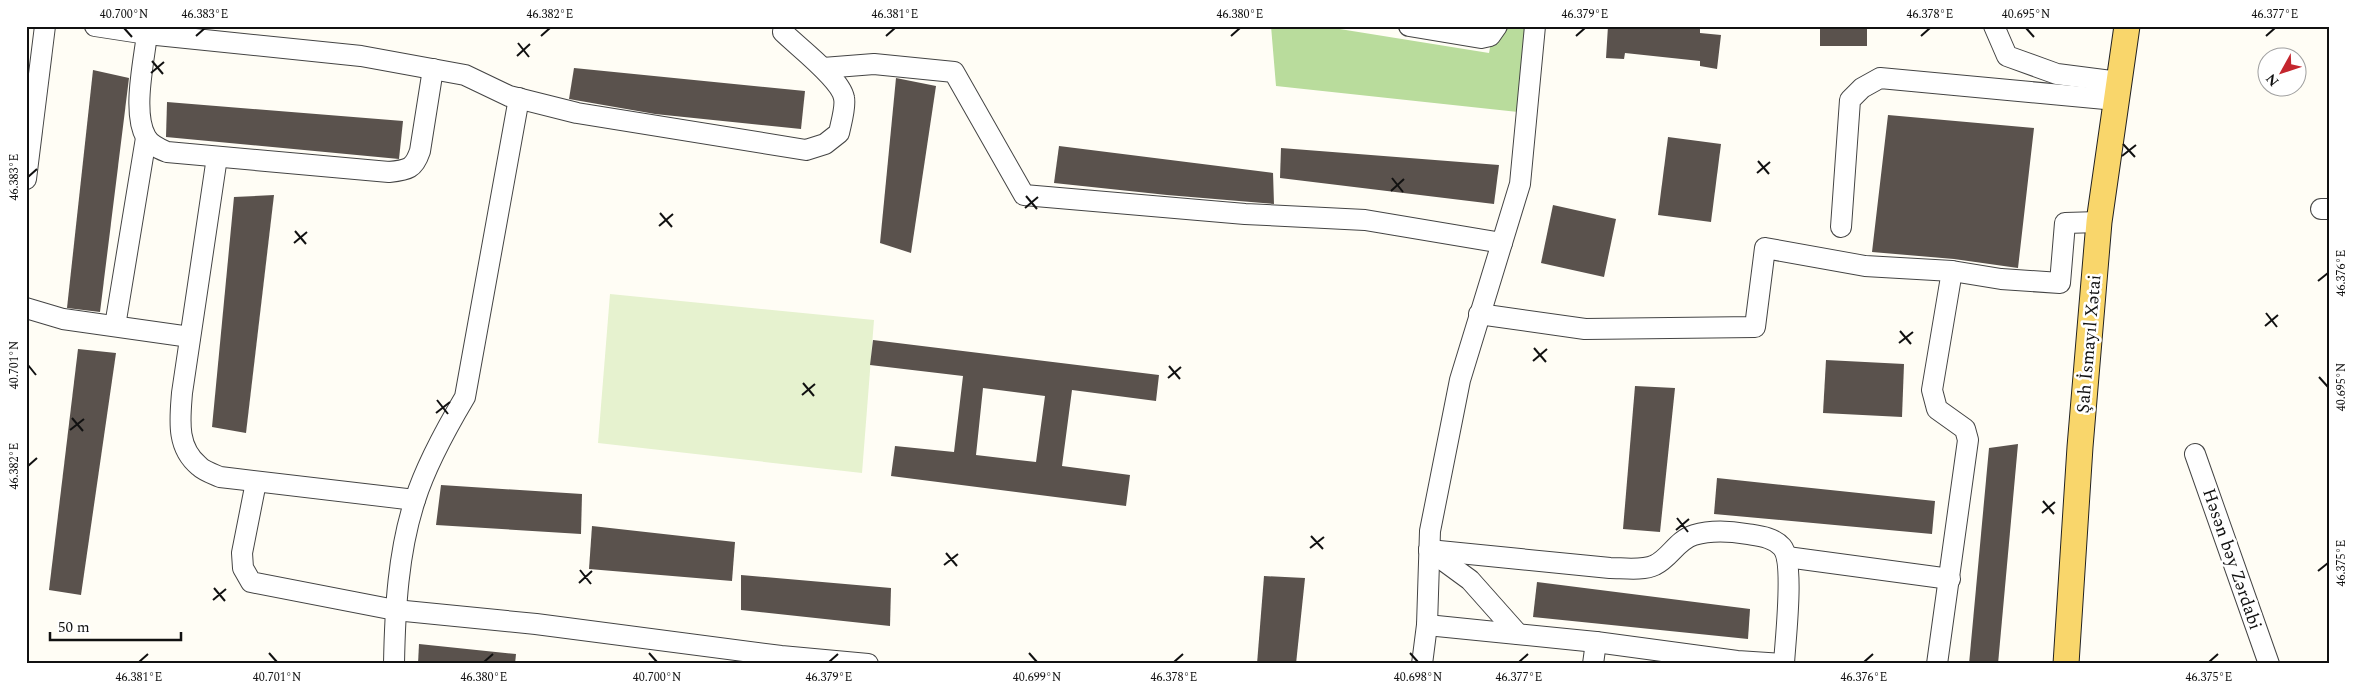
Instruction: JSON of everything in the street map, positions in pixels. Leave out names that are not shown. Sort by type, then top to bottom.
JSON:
[{"type":"main road","name":"Şah İsmayıl Xətai","points":[[2066,664],[2080,447],[2098,222],[2127,26]]},
{"type":"street","points":[[26,180],[29,142],[45,26]]},
{"type":"street","points":[[95,26],[147,34],[361,56],[465,74],[509,96],[577,113],[806,150],[825,144],[839,132],[844,98],[839,86],[823,68],[783,32],[784,26]]},
{"type":"street","points":[[1409,26],[1480,38],[1490,36],[1497,26]]},
{"type":"street","points":[[1422,664],[1427,625],[1430,531],[1460,380],[1520,184],[1535,26]]},
{"type":"street","points":[[1994,26],[2008,56],[2057,74],[2117,91]]},
{"type":"street","points":[[115,326],[146,138],[141,123],[140,105],[147,34]]},
{"type":"street","points":[[823,68],[874,64],[954,72],[1024,195],[1245,214],[1365,220],[1502,243]]},
{"type":"street","points":[[146,138],[158,148],[167,152],[390,172],[406,170],[416,162],[420,150],[433,69]]},
{"type":"street","points":[[1841,226],[1850,100],[1862,88],[1880,78],[2117,91]]},
{"type":"street","points":[[394,664],[395,610],[404,549],[415,500],[434,454],[465,397],[519,98]]},
{"type":"street","points":[[217,157],[182,393],[180,425],[184,448],[199,466],[220,477],[415,500]]},
{"type":"street","points":[[1479,314],[1585,329],[1755,327],[1765,248],[1865,266],[1952,271],[2001,279],[2060,283],[2065,223],[2098,222]]},
{"type":"street","points":[[1937,664],[1968,440],[1965,429],[1937,409],[1932,390],[1952,271]]},
{"type":"street","points":[[26,308],[63,319],[190,337]]},
{"type":"street","name":"Həsən bəy Zərdabi","points":[[2195,454],[2268,664]]},
{"type":"street","points":[[256,482],[242,553],[243,568],[251,582],[395,610],[536,624],[781,656],[868,664]]},
{"type":"street","points":[[1427,625],[1596,642],[1737,661],[1784,664],[1788,588],[1787,557],[1782,547],[1768,538],[1726,530],[1693,535],[1683,541],[1654,566],[1646,567],[1610,568],[1429,550]]},
{"type":"street","points":[[1429,550],[1470,580],[1518,634]]},
{"type":"street","points":[[1787,557],[1950,579]]},
{"type":"street","points":[[1593,664],[1596,642]]},
{"type":"green space","points":[[1271,26],[1321,26],[1489,53],[1494,26],[1527,26],[1518,112],[1276,86]]},
{"type":"green space","points":[[610,294],[874,320],[862,473],[598,443]]},
{"type":"building","points":[[1608,26],[1700,26],[1700,33],[1721,35],[1717,69],[1700,66],[1700,61],[1625,53],[1624,59],[1606,58]]},
{"type":"building","points":[[1820,26],[1867,26],[1867,46],[1820,46]]},
{"type":"building","points":[[574,68],[805,91],[801,129],[655,114],[569,99]]},
{"type":"building","points":[[93,70],[129,78],[100,312],[67,308]]},
{"type":"building","points":[[896,78],[936,86],[911,253],[880,243]]},
{"type":"building","points":[[167,102],[403,121],[399,159],[166,137]]},
{"type":"building","points":[[1888,115],[2034,128],[2018,268],[1954,259],[1872,252]]},
{"type":"building","points":[[1668,137],[1721,144],[1711,222],[1658,215]]},
{"type":"building","points":[[1059,146],[1273,173],[1274,204],[1054,183]]},
{"type":"building","points":[[1281,148],[1499,165],[1494,204],[1280,178]]},
{"type":"building","points":[[274,195],[246,433],[212,427],[234,197]]},
{"type":"building","points":[[1553,205],[1616,219],[1604,277],[1541,263]]},
{"type":"building","points":[[873,340],[1159,375],[1156,401],[1072,390],[1062,466],[1130,475],[1126,506],[891,476],[895,446],[954,452],[963,376],[870,365]],"holes":[[[983,388],[1045,396],[1036,462],[976,455]]]},
{"type":"building","points":[[78,349],[116,353],[81,595],[49,590]]},
{"type":"building","points":[[1826,360],[1904,364],[1902,417],[1823,413]]},
{"type":"building","points":[[1635,386],[1675,388],[1660,532],[1623,529]]},
{"type":"building","points":[[2018,444],[1998,664],[1969,664],[1989,448]]},
{"type":"building","points":[[1717,478],[1935,501],[1932,534],[1714,514]]},
{"type":"building","points":[[441,485],[582,494],[581,534],[436,525]]},
{"type":"building","points":[[592,526],[735,542],[732,581],[589,569]]},
{"type":"building","points":[[741,575],[891,588],[890,626],[741,610]]},
{"type":"building","points":[[1264,576],[1305,578],[1296,664],[1257,664]]},
{"type":"building","points":[[1537,582],[1750,609],[1748,639],[1533,617]]},
{"type":"building","points":[[419,644],[516,654],[515,664],[418,664]]}]
